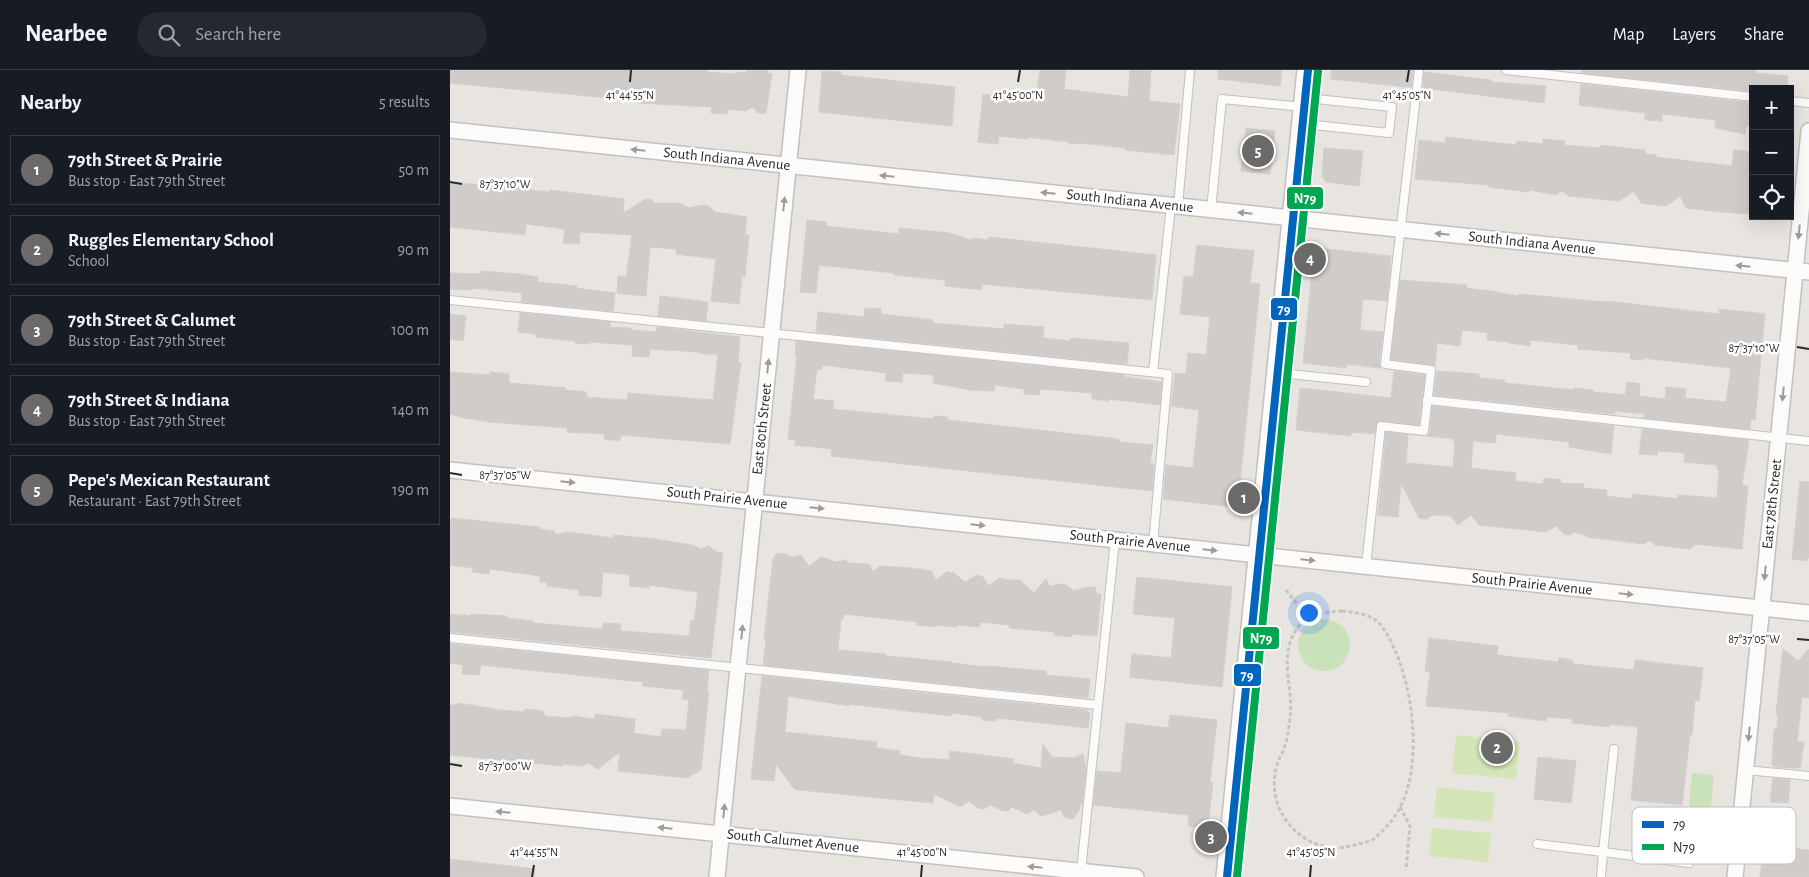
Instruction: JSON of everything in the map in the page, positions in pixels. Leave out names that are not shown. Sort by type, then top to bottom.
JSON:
[{"type":"main road","points":[[1227,877],[1308,70]]},
{"type":"street","name":"East 80th Street","points":[[717,877],[798,70]]},
{"type":"street","name":"South Indiana Avenue","points":[[450,130],[1802,272]]},
{"type":"street","name":"East 78th Street","points":[[1742,807],[1778,438],[1802,272],[1809,131]]},
{"type":"street","name":"South Prairie Avenue","points":[[450,470],[1809,613]]},
{"type":"street","name":"South Calumet Avenue","points":[[450,806],[1136,877]]},
{"type":"street","name":"East 78th Street","points":[[1735,877],[1736,864]]},
{"type":"lane","points":[[1153,372],[1190,70]]},
{"type":"lane","points":[[1366,566],[1381,426],[1424,431],[1431,370],[1385,364],[1419,70]]},
{"type":"lane","points":[[1506,70],[1749,96]]},
{"type":"lane","points":[[1211,210],[1222,99],[1304,109],[1392,107],[1389,133],[1304,109]]},
{"type":"lane","points":[[1794,101],[1809,103]]},
{"type":"lane","points":[[450,300],[1168,374],[1153,544]]},
{"type":"lane","points":[[1278,373],[1366,382]]},
{"type":"lane","points":[[1427,400],[1809,441]]},
{"type":"lane","points":[[1081,871],[1115,540]]},
{"type":"lane","points":[[450,638],[738,666],[1098,705]]},
{"type":"lane","points":[[1600,877],[1614,749]]},
{"type":"lane","points":[[1745,770],[1809,776]]},
{"type":"lane","points":[[1537,844],[1632,856]]},
{"type":"path","points":[[1286,590],[1307,617]]},
{"type":"path","points":[[1355,612],[1377,622],[1386,632],[1402,668],[1409,695],[1412,721],[1412,761],[1408,788],[1400,807],[1388,826],[1373,840],[1351,846],[1336,848],[1319,845],[1302,837],[1281,815],[1275,797],[1277,765],[1283,751],[1291,715],[1286,656],[1290,640],[1298,626],[1307,617],[1323,613],[1355,612]]},
{"type":"path","points":[[1400,807],[1410,826],[1406,870]]},
{"type":"green space","points":[[1324,619],[1334,621],[1342,627],[1348,635],[1350,645],[1348,655],[1342,663],[1334,669],[1324,671],[1314,669],[1306,663],[1300,655],[1298,645],[1300,635],[1306,627],[1314,621]]},
{"type":"green space","points":[[1456,735],[1520,742],[1516,779],[1452,773]]},
{"type":"green space","points":[[1692,773],[1714,775],[1711,807],[1689,807]]},
{"type":"green space","points":[[1437,787],[1495,793],[1492,822],[1434,817]]},
{"type":"green space","points":[[1432,828],[1491,833],[1488,862],[1429,856]]},
{"type":"building","points":[[450,70],[707,70],[707,72],[735,74],[735,72],[746,73],[747,70],[768,70],[768,73],[772,74],[766,113],[758,113],[753,107],[745,111],[727,109],[727,114],[711,113],[712,107],[638,103],[638,101],[450,83]]},
{"type":"building","points":[[1040,70],[1066,70],[1064,89],[1128,97],[1130,70],[1151,70],[1149,101],[1180,104],[1174,155],[1080,143],[1070,144],[1068,142],[1027,137],[1027,139],[999,136],[998,144],[978,142],[983,94],[1013,97],[1014,90],[1037,92]]},
{"type":"building","points":[[1218,70],[1282,70],[1280,86],[1218,79]]},
{"type":"building","points":[[1331,70],[1413,71],[1411,87],[1407,87],[1331,79]]},
{"type":"building","points":[[1582,70],[1749,70],[1756,71],[1756,73],[1788,76],[1787,85],[1749,85],[1749,91],[1582,73]]},
{"type":"building","points":[[822,71],[841,72],[841,75],[955,87],[952,126],[819,112]]},
{"type":"building","points":[[1424,72],[1491,80],[1491,82],[1546,86],[1544,103],[1423,88]]},
{"type":"building","points":[[1581,84],[1749,103],[1749,126],[1746,126],[1745,134],[1715,128],[1716,120],[1662,114],[1662,121],[1645,120],[1645,113],[1579,105]]},
{"type":"building","points":[[1246,128],[1275,131],[1270,174],[1241,171]]},
{"type":"building","points":[[1446,137],[1517,145],[1517,141],[1543,144],[1543,139],[1565,141],[1564,145],[1600,148],[1600,145],[1645,150],[1645,154],[1656,155],[1656,157],[1732,166],[1734,150],[1749,152],[1749,214],[1686,208],[1680,196],[1666,206],[1641,203],[1634,191],[1619,201],[1569,196],[1562,191],[1556,195],[1530,190],[1528,192],[1489,187],[1489,185],[1415,179],[1419,140],[1445,143]]},
{"type":"building","points":[[1324,148],[1363,151],[1359,186],[1326,182],[1322,177]]},
{"type":"building","points":[[450,182],[550,192],[550,190],[624,199],[623,213],[646,199],[652,200],[654,203],[679,203],[690,208],[702,205],[708,206],[715,212],[747,217],[745,235],[749,235],[745,277],[742,276],[739,304],[711,301],[716,259],[676,254],[676,249],[650,247],[646,296],[617,293],[618,276],[626,277],[632,235],[580,232],[579,244],[563,243],[565,229],[526,224],[525,235],[450,227]]},
{"type":"building","points":[[807,220],[826,222],[826,226],[899,234],[899,228],[949,233],[971,240],[975,238],[989,240],[989,237],[1156,255],[1152,300],[982,284],[982,290],[945,286],[945,280],[819,265],[816,293],[800,292]]},
{"type":"building","points":[[1197,245],[1254,251],[1250,283],[1260,284],[1238,502],[1234,507],[1163,499],[1166,465],[1193,468],[1199,410],[1171,406],[1175,373],[1186,374],[1188,353],[1206,355],[1210,317],[1180,314],[1184,276],[1193,277]]},
{"type":"building","points":[[1318,248],[1391,256],[1387,301],[1363,299],[1360,330],[1383,332],[1379,363],[1381,368],[1347,364],[1346,368],[1303,363],[1314,253]]},
{"type":"building","points":[[482,271],[538,277],[537,282],[577,286],[576,288],[615,293],[613,311],[521,302],[522,293],[472,288],[472,290],[450,289],[450,273],[481,274]]},
{"type":"building","points":[[1400,280],[1467,285],[1466,288],[1517,296],[1520,294],[1606,301],[1719,314],[1719,309],[1765,314],[1755,420],[1751,419],[1750,429],[1643,418],[1644,414],[1615,411],[1615,414],[1434,395],[1437,371],[1479,374],[1479,378],[1505,380],[1505,383],[1574,390],[1574,388],[1625,395],[1627,382],[1640,384],[1639,396],[1665,399],[1666,387],[1686,389],[1685,398],[1726,402],[1731,368],[1643,358],[1643,360],[1630,359],[1631,353],[1578,349],[1578,345],[1530,340],[1530,346],[1487,340],[1488,333],[1462,330],[1460,346],[1437,343],[1435,366],[1391,359]]},
{"type":"building","points":[[660,296],[708,302],[706,321],[658,316]]},
{"type":"building","points":[[865,308],[881,309],[881,314],[933,320],[932,323],[1004,329],[1004,324],[1044,327],[1043,338],[1070,341],[1071,338],[1129,343],[1127,364],[816,332],[818,312],[864,317]]},
{"type":"building","points":[[520,313],[611,322],[610,327],[631,328],[631,330],[656,332],[657,327],[740,337],[738,362],[741,363],[730,444],[621,435],[620,441],[604,439],[604,434],[567,432],[567,428],[490,422],[450,414],[450,372],[490,375],[490,372],[509,374],[509,383],[566,388],[565,390],[587,392],[586,397],[627,400],[628,393],[713,400],[718,355],[650,349],[649,357],[632,356],[633,345],[590,342],[590,344],[575,343],[575,341],[536,337],[536,334],[518,332]]},
{"type":"building","points":[[450,314],[466,316],[463,341],[450,339]]},
{"type":"building","points":[[796,341],[1125,375],[1125,377],[1162,382],[1160,405],[1092,399],[1092,393],[1040,389],[1039,395],[1024,394],[1024,389],[995,385],[994,391],[971,390],[933,383],[934,375],[903,373],[902,382],[885,381],[886,373],[822,365],[822,369],[817,369],[813,399],[834,401],[833,409],[933,419],[934,416],[947,417],[947,420],[1119,439],[1119,442],[1153,445],[1150,463],[1154,464],[1152,491],[831,456],[832,449],[795,445],[796,440],[788,439],[797,356],[795,355]]},
{"type":"building","points":[[1394,371],[1425,375],[1419,425],[1379,421],[1374,434],[1351,432],[1351,436],[1296,430],[1300,388],[1391,398]]},
{"type":"building","points":[[1432,406],[1614,426],[1611,454],[1569,447],[1569,442],[1496,434],[1496,443],[1473,441],[1471,468],[1516,473],[1515,481],[1543,484],[1544,478],[1561,480],[1560,483],[1584,484],[1583,488],[1607,490],[1606,496],[1633,499],[1633,494],[1678,499],[1678,495],[1717,498],[1719,470],[1717,465],[1684,462],[1685,453],[1658,451],[1657,455],[1639,454],[1642,429],[1749,440],[1742,485],[1748,486],[1742,549],[1696,544],[1690,549],[1655,545],[1650,540],[1644,544],[1587,537],[1574,532],[1570,535],[1564,534],[1556,526],[1546,532],[1479,525],[1471,515],[1458,525],[1451,516],[1432,515],[1427,519],[1419,518],[1401,483],[1398,517],[1378,515],[1386,432],[1408,435],[1406,463],[1453,467],[1454,439],[1427,436],[1430,432]]},
{"type":"building","points":[[1800,481],[1809,482],[1809,558],[1807,558],[1807,561],[1792,559]]},
{"type":"building","points":[[451,518],[539,527],[539,529],[554,531],[556,535],[568,532],[613,538],[614,535],[654,539],[692,545],[701,549],[708,546],[717,552],[723,553],[711,658],[450,632],[450,614],[471,616],[471,614],[507,616],[507,618],[533,621],[532,623],[602,629],[603,623],[621,624],[620,631],[689,636],[691,620],[694,621],[698,592],[649,585],[649,588],[629,586],[630,575],[603,572],[601,597],[579,595],[579,590],[547,586],[547,582],[540,582],[540,576],[490,569],[489,574],[472,572],[473,568],[450,565]]},
{"type":"building","points":[[781,553],[793,557],[801,555],[809,566],[821,557],[836,562],[845,560],[849,563],[869,564],[873,571],[880,566],[931,571],[936,580],[947,572],[954,573],[965,582],[977,575],[983,577],[989,586],[999,578],[1020,580],[1034,593],[1046,579],[1050,586],[1066,585],[1074,591],[1095,587],[1097,594],[1101,594],[1097,636],[1072,634],[1072,637],[1054,635],[1055,632],[1009,628],[1010,625],[980,622],[980,627],[935,625],[935,627],[917,625],[917,622],[844,614],[843,619],[841,619],[838,650],[886,654],[886,656],[986,667],[1046,671],[1046,675],[1090,679],[1088,698],[763,665],[773,559],[776,554]]},
{"type":"building","points":[[1137,577],[1232,587],[1222,687],[1130,677],[1132,654],[1171,658],[1175,618],[1133,614]]},
{"type":"building","points":[[1429,638],[1498,646],[1497,655],[1558,662],[1559,658],[1572,660],[1574,664],[1634,670],[1635,660],[1703,668],[1699,701],[1695,700],[1682,805],[1631,800],[1638,727],[1609,724],[1609,727],[1572,723],[1572,719],[1547,717],[1546,721],[1508,716],[1509,713],[1426,706],[1430,672],[1425,671]]},
{"type":"building","points":[[450,644],[709,670],[707,691],[709,691],[701,770],[687,778],[618,771],[620,752],[598,769],[588,763],[580,766],[563,764],[562,766],[450,755],[450,705],[457,705],[458,703],[500,710],[525,712],[525,709],[543,711],[545,716],[571,718],[572,716],[594,719],[595,714],[635,719],[634,733],[661,737],[662,729],[686,730],[689,700],[682,699],[684,690],[643,686],[643,682],[481,665],[479,675],[462,674],[463,665],[450,663]]},
{"type":"building","points":[[1783,649],[1798,661],[1809,649],[1809,698],[1802,697],[1797,742],[1804,742],[1800,768],[1774,767],[1772,765]]},
{"type":"building","points":[[762,676],[1087,710],[1090,713],[1088,728],[997,718],[996,721],[982,720],[982,717],[951,713],[951,716],[849,704],[849,706],[788,696],[785,732],[877,742],[876,748],[900,751],[900,755],[928,759],[949,760],[950,751],[1014,759],[1013,763],[1041,768],[1043,744],[1052,757],[1075,758],[1083,754],[1086,770],[1080,809],[1073,819],[1064,817],[1061,810],[1041,816],[1034,810],[1027,814],[1012,807],[1008,811],[1003,811],[991,805],[983,809],[978,808],[969,801],[962,806],[958,806],[934,794],[933,803],[799,790],[794,789],[776,764],[774,781],[751,779]]},
{"type":"building","points":[[1170,715],[1217,720],[1210,783],[1213,783],[1206,828],[1188,826],[1189,815],[1093,805],[1097,771],[1121,773],[1126,723],[1168,728]]},
{"type":"building","points":[[1538,757],[1576,761],[1571,803],[1534,799]]},
{"type":"building","points":[[1773,778],[1790,780],[1788,803],[1770,802]]},
{"type":"building","points":[[1796,849],[1809,850],[1809,877],[1760,877],[1762,864],[1796,864]]},
{"type":"building","points":[[450,859],[535,869],[534,877],[450,877]]},
{"type":"transit line","name":"79","points":[[1227,877],[1308,70]]},
{"type":"transit line","name":"N79","points":[[1237,877],[1318,71]]},
{"type":"place","name":"Pepe's Mexican Restaurant","points":[[1258,151]]},
{"type":"place","name":"79th Street & Indiana","points":[[1310,259]]},
{"type":"place","name":"79th Street & Prairie","points":[[1244,498]]},
{"type":"place","name":"Ruggles Elementary School","points":[[1497,748]]},
{"type":"place","name":"79th Street & Calumet","points":[[1211,837]]}]
